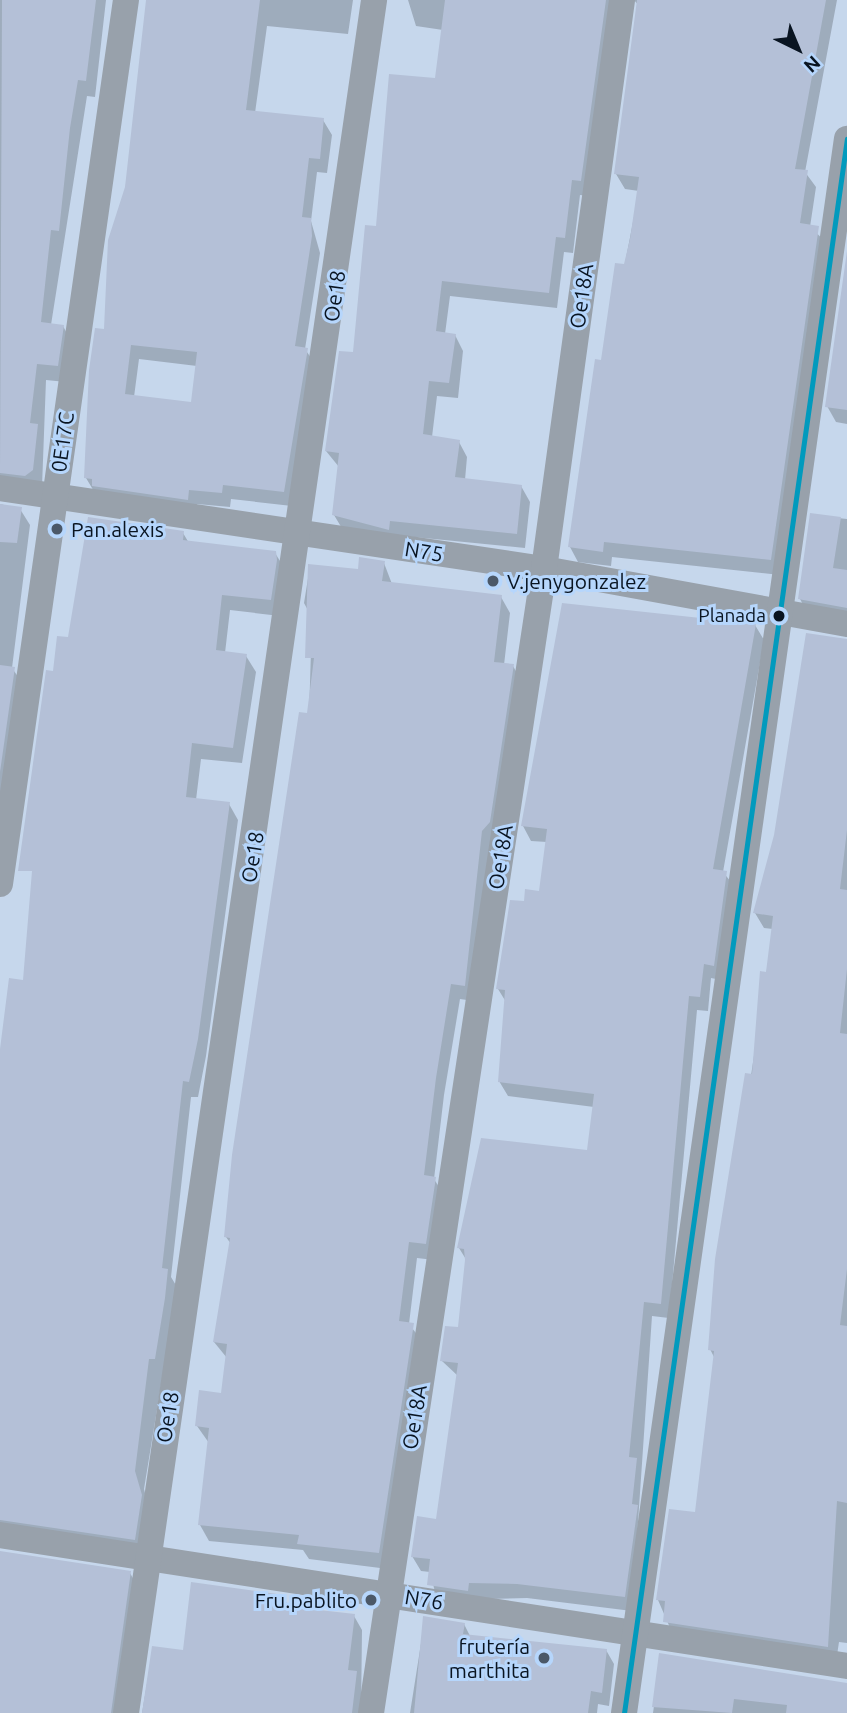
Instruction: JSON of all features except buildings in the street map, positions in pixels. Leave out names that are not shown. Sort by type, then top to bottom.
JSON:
[{"type":"street","name":"0E17C","points":[[0,884],[126,0]]},
{"type":"street","name":"Oe18","points":[[126,1713],[146,1553],[301,532],[374,0]]},
{"type":"street","name":"Oe18A","points":[[371,1713],[387,1593],[544,569],[622,0]]},
{"type":"street","points":[[624,1713],[777,616],[847,139]]},
{"type":"street","name":"N75","points":[[0,488],[544,569],[777,616],[847,624]]},
{"type":"street","name":"N76","points":[[0,1535],[146,1553],[634,1634],[847,1666]]},
{"type":"transit line","points":[[624,1713],[847,139]]},
{"type":"place","name":"Pan.alexis","points":[[57,529]]},
{"type":"place","name":"V.jenygonzalez","points":[[493,581]]},
{"type":"place","name":"Planada","points":[[779,616]]},
{"type":"place","name":"Fru.pablito","points":[[371,1600]]},
{"type":"place","name":"frutería marthita","points":[[544,1658]]}]
